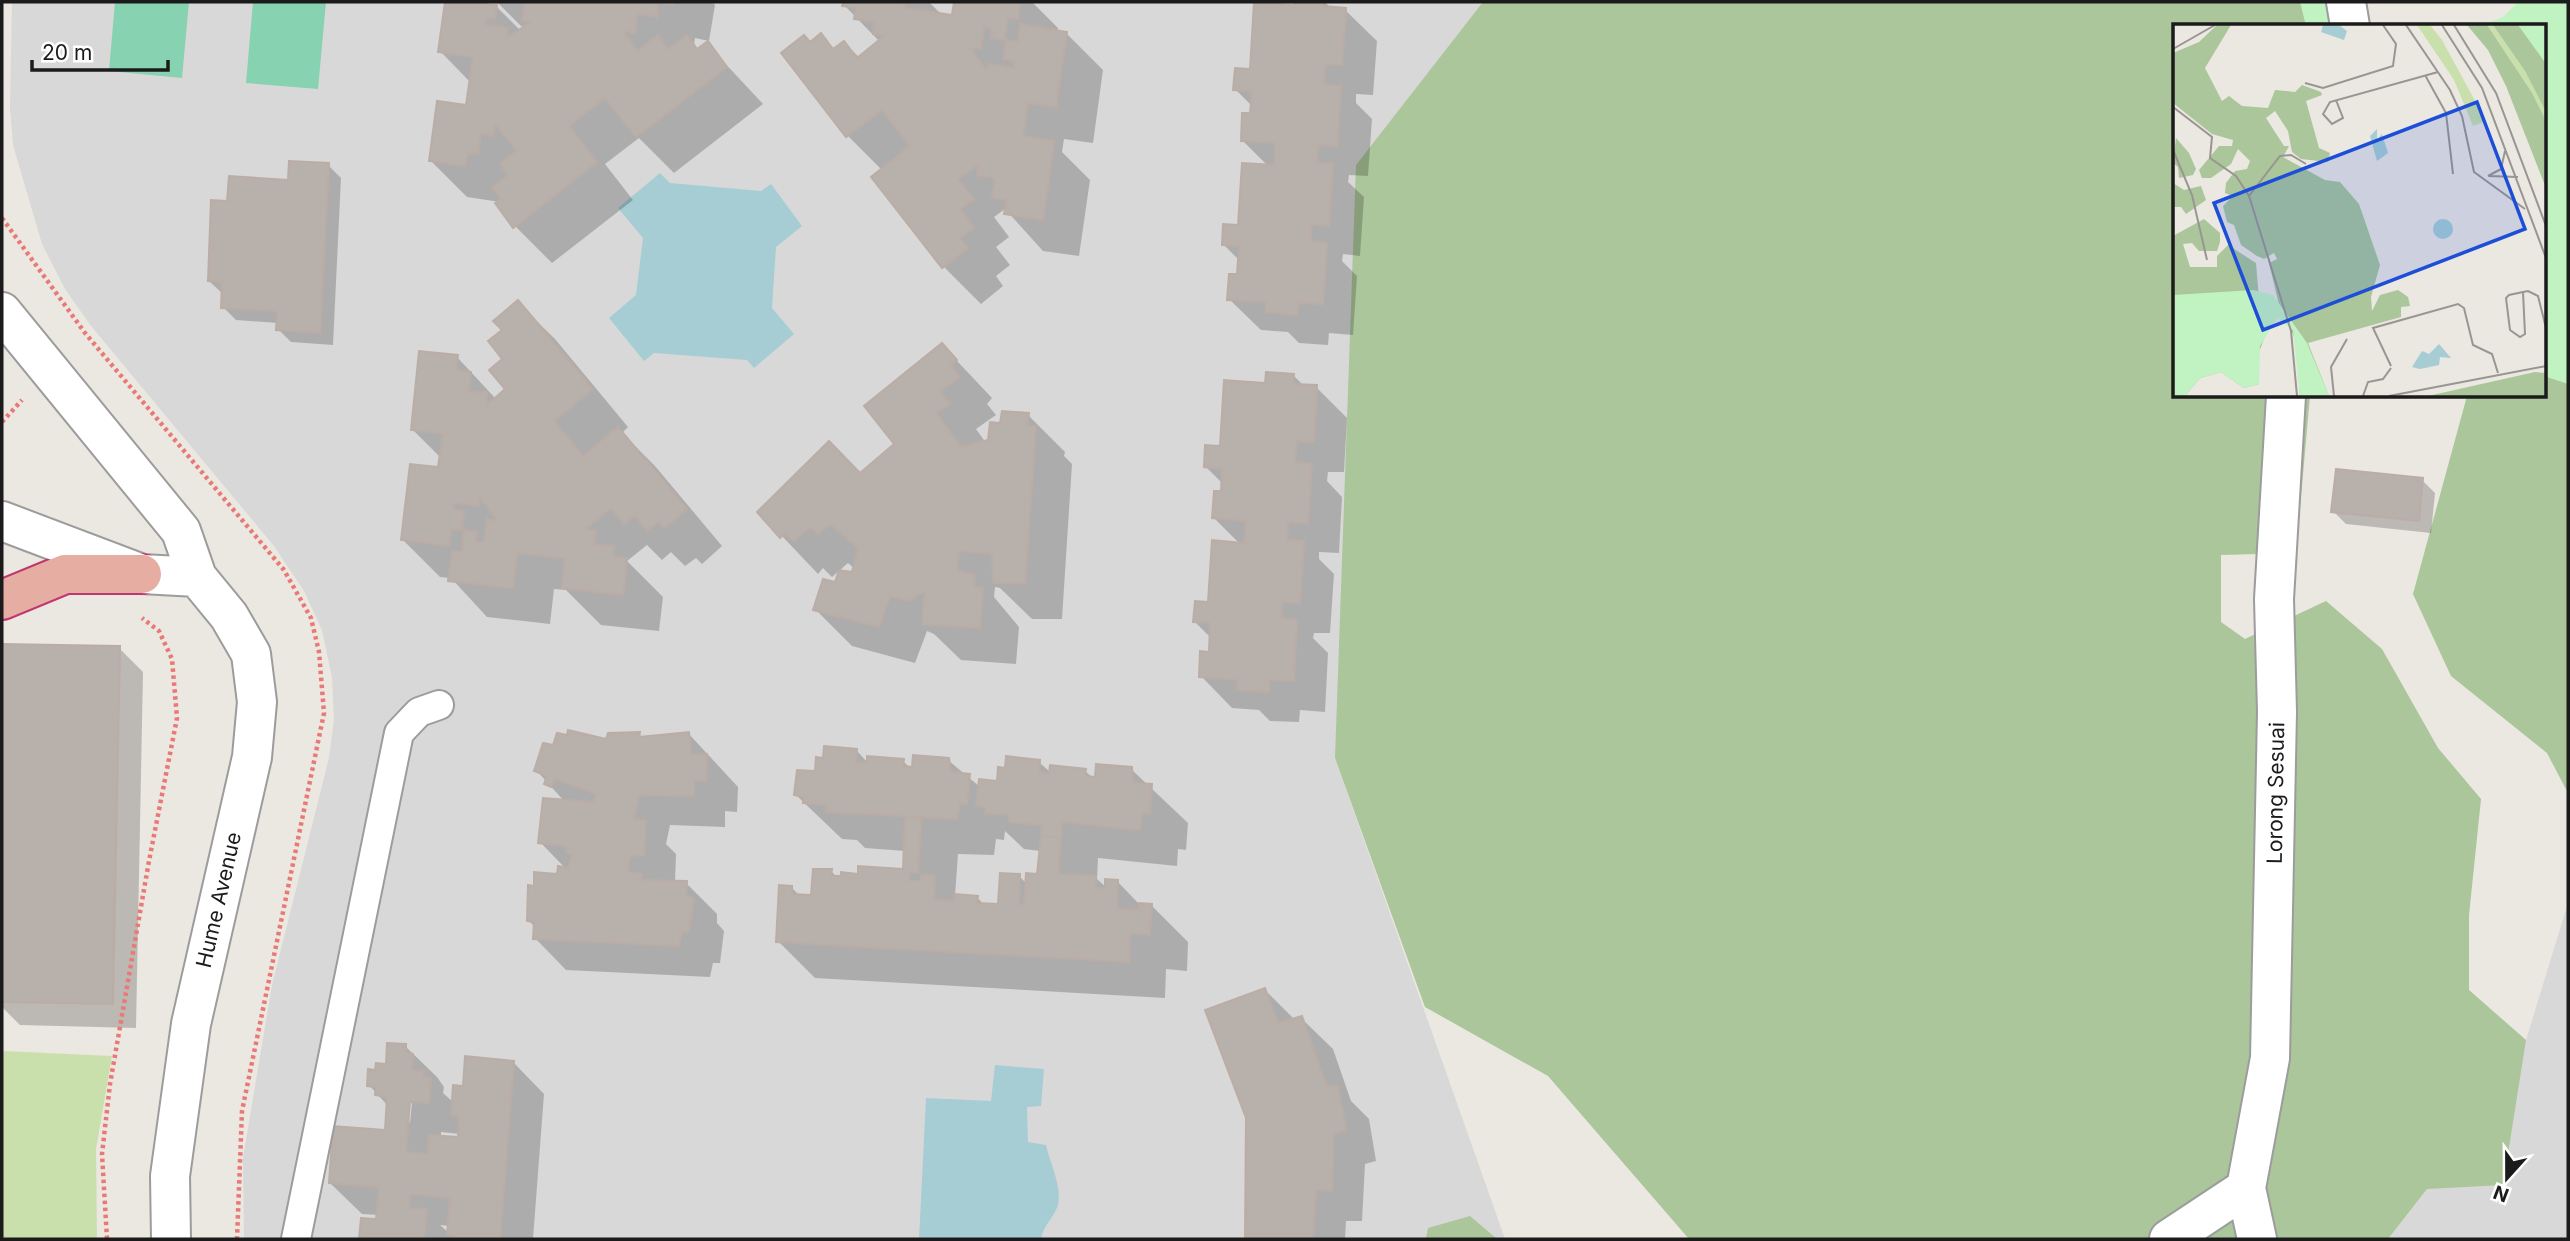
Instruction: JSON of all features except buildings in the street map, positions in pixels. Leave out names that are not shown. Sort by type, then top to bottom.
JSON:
[{"type":"highway","points":[[2,600],[65,574],[142,574]]},
{"type":"street","points":[[2346,2],[2350,24]]},
{"type":"street","name":"Hume Avenue","points":[[2,312],[181,531],[197,577],[229,616],[251,654],[257,702],[252,757],[191,1024],[170,1176],[171,1239]]},
{"type":"street","name":"Lorong Sesuai","points":[[2257,1239],[2246,1188],[2270,1058],[2277,712],[2274,599],[2286,397]]},
{"type":"street","points":[[2,521],[142,574],[197,577]]},
{"type":"street","points":[[2169,1239],[2246,1188]]},
{"type":"lane","points":[[296,1239],[399,733],[419,712],[439,705]]},
{"type":"path","points":[[2,218],[85,333]]},
{"type":"path","points":[[107,1239],[102,1154],[110,1084],[177,718],[172,659],[159,631],[140,617]]},
{"type":"shaded area","points":[[12,2],[1662,2],[1335,758],[1505,1239],[244,1239],[243,1158],[272,985],[329,758],[334,719],[332,678],[322,630],[304,591],[274,546],[91,326],[65,289],[42,244],[13,145],[10,108]]},
{"type":"shaded area","points":[[2568,903],[2568,1239],[2388,1239],[2427,1189],[2526,1040]]},
{"type":"green space","points":[[115,2],[189,2],[182,78],[109,71]]},
{"type":"green space","points":[[253,2],[326,2],[318,89],[246,83]]},
{"type":"green space","points":[[1483,2],[2342,2],[2358,24],[2173,24],[2173,397],[2310,397],[2296,553],[2221,555],[2221,622],[2245,639],[2326,601],[2382,649],[2438,748],[2481,799],[2469,915],[2469,990],[2526,1040],[2503,1185],[2427,1189],[2388,1239],[1689,1239],[1548,1076],[1425,1007],[1335,758],[1356,165]]},
{"type":"green space","points":[[2300,2],[2342,2],[2358,24],[2306,24]]},
{"type":"green space","points":[[2518,2],[2568,2],[2568,793],[2547,753],[2451,676],[2413,594],[2467,397],[2546,397],[2546,24],[2542,24]]},
{"type":"green space","points":[[2518,2],[2568,2],[2568,384],[2546,377],[2546,24],[2485,24],[2503,17]]},
{"type":"green space","points":[[2,1051],[112,1056],[96,1149],[97,1239],[2,1239]]},
{"type":"green space","points":[[1470,1216],[1497,1239],[1426,1239],[1428,1228]]},
{"type":"water","points":[[660,173],[670,183],[761,191],[771,184],[802,226],[776,247],[772,308],[794,334],[754,368],[747,360],[654,353],[644,361],[609,318],[636,295],[643,238],[618,208]]},
{"type":"water","points":[[995,1065],[1044,1069],[1041,1106],[1027,1107],[1028,1142],[1046,1145],[1058,1190],[1056,1210],[1041,1239],[919,1239],[926,1098],[991,1101]]}]
